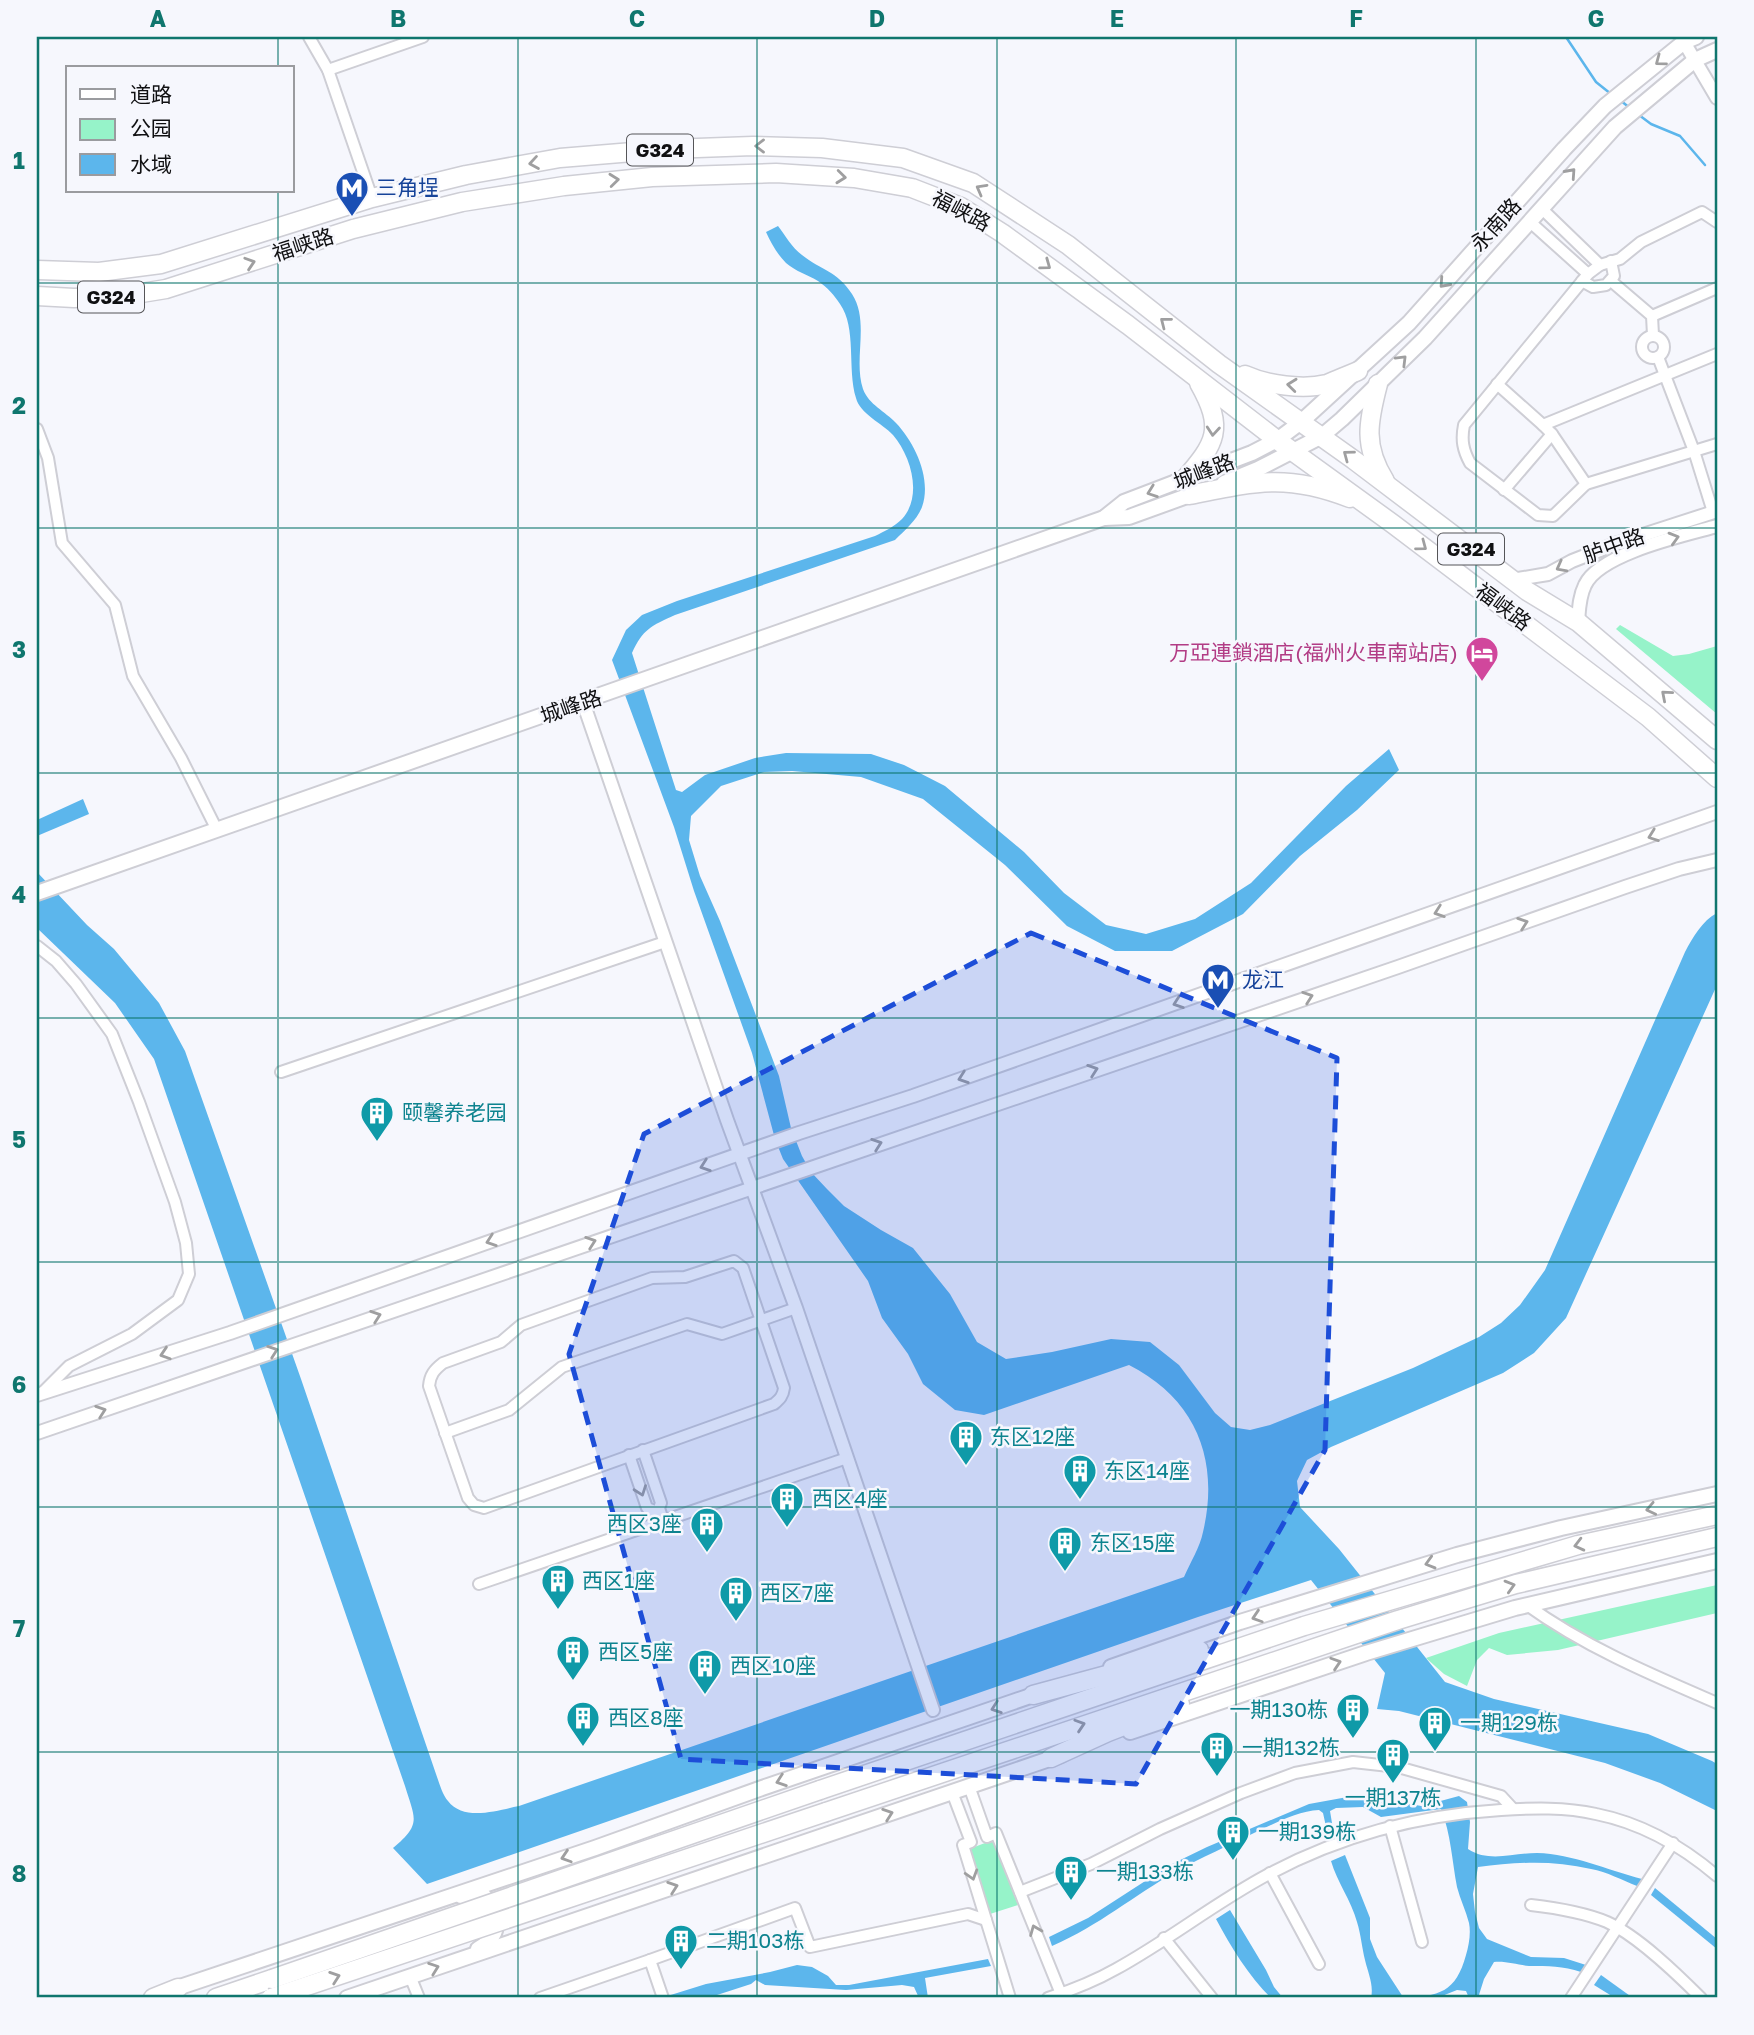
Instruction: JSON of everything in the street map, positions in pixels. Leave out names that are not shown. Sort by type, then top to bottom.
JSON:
[{"type":"highway","name":"福峡路","points":[[37,270],[99,272],[161,264],[372,198],[513,166],[585,156],[668,149],[787,146],[903,158],[956,176],[989,192],[1068,246],[1219,364],[1322,436],[1512,580],[1578,622],[1717,740]]},
{"type":"highway","name":"福峡路","points":[[37,296],[123,296],[166,289],[353,229],[462,202],[564,186],[652,177],[804,173],[912,188],[961,207],[1002,233],[1277,440],[1393,523],[1648,718],[1717,778]]},
{"type":"highway","points":[[1178,363],[1192,343]]},
{"type":"highway","points":[[1219,364],[1261,380],[1307,386],[1326,384],[1358,371]]},
{"type":"highway","points":[[1186,488],[1213,440],[1215,428],[1213,412],[1195,377]]},
{"type":"highway","points":[[1378,384],[1368,436],[1377,468],[1389,487]]},
{"type":"highway","points":[[1186,488],[1274,480],[1307,484],[1369,506]]},
{"type":"highway","points":[[1393,523],[1410,503]]},
{"type":"highway","points":[[216,1998],[1322,1621],[1578,1545],[1717,1516]]},
{"type":"highway","points":[[271,1998],[1398,1620],[1517,1584],[1717,1537]]},
{"type":"highway","points":[[1033,1695],[1158,1662],[1239,1637],[1298,1629]]},
{"type":"highway","points":[[1051,1758],[1108,1732],[1352,1635]]},
{"type":"highway","points":[[153,1998],[178,1988]]},
{"type":"main road","name":"永南路","points":[[1301,422],[1409,323],[1605,106],[1687,39]]},
{"type":"main road","name":"城峰路","points":[[37,894],[1104,518],[1124,502],[1222,483],[1294,451],[1322,436],[1424,338],[1580,163],[1625,117],[1695,60],[1717,50]]},
{"type":"main road","name":"城峰路","points":[[1186,488],[1216,468],[1277,440],[1301,422]]},
{"type":"main road","points":[[1216,468],[1222,483]]},
{"type":"main road","points":[[146,1998],[595,1848],[1140,1656],[1322,1596],[1549,1531],[1717,1494]]},
{"type":"main road","points":[[347,1998],[1366,1653],[1527,1605],[1717,1561]]},
{"type":"main road","points":[[595,1848],[591,1857],[590,1876],[601,1894],[613,1902],[637,1899]]},
{"type":"main road","points":[[444,1898],[484,1896],[497,1910],[497,1928],[489,1942],[465,1956]]},
{"type":"street","points":[[309,37],[328,70],[372,198]]},
{"type":"street","points":[[328,70],[423,37]]},
{"type":"street","points":[[1687,39],[1695,60],[1717,98]]},
{"type":"street","points":[[1529,221],[1585,277],[1589,285],[1599,287],[1611,281],[1614,272],[1606,263],[1541,208]]},
{"type":"street","points":[[1717,222],[1702,212],[1641,242],[1629,254],[1606,263],[1585,277],[1464,425],[1462,438],[1469,463],[1538,515],[1553,516],[1586,484],[1717,444]]},
{"type":"street","points":[[1611,281],[1652,316],[1653,335]]},
{"type":"street","points":[[1652,316],[1717,288]]},
{"type":"street","points":[[1653,335],[1660,338],[1664,344],[1664,352],[1658,357],[1647,357],[1643,352],[1643,341],[1653,335]]},
{"type":"street","points":[[1543,425],[1717,354]]},
{"type":"street","points":[[1658,357],[1715,511]]},
{"type":"street","points":[[1497,384],[1552,434],[1586,484]]},
{"type":"street","points":[[37,429],[48,457],[62,543],[115,605],[133,676],[181,758],[217,830]]},
{"type":"street","points":[[1504,490],[1552,434]]},
{"type":"street","name":"胪中路","points":[[1512,580],[1548,574],[1606,547],[1715,511]]},
{"type":"street","name":"胪中路","points":[[1578,622],[1580,599],[1586,583],[1608,563],[1658,543],[1717,526]]},
{"type":"street","points":[[583,702],[665,942],[796,1308],[939,1727]]},
{"type":"street","points":[[39,1394],[230,1333],[799,1133],[952,1083],[1717,812]]},
{"type":"street","points":[[37,1433],[1625,887],[1717,860]]},
{"type":"street","points":[[281,1072],[665,942]]},
{"type":"street","points":[[37,946],[56,961],[76,984],[112,1034],[175,1202],[186,1243],[189,1274],[178,1300],[132,1334],[69,1367],[39,1394]]},
{"type":"street","points":[[734,1261],[743,1268],[761,1320],[784,1388],[783,1395],[774,1404],[484,1508],[474,1505],[468,1497],[429,1386],[435,1368],[443,1363],[501,1342],[521,1325],[652,1278],[685,1277],[734,1261]]},
{"type":"street","points":[[445,1433],[509,1410],[562,1367],[687,1324],[722,1334],[796,1308]]},
{"type":"street","points":[[643,1450],[661,1503],[660,1521]]},
{"type":"street","points":[[629,1455],[647,1508],[652,1510],[660,1521]]},
{"type":"street","points":[[479,1584],[847,1458]]},
{"type":"street","points":[[1527,1605],[1625,1664],[1717,1703]]},
{"type":"street","points":[[1020,1892],[1091,1864],[1160,1829],[1241,1794],[1295,1773],[1353,1762],[1398,1767],[1501,1796],[1513,1809]]},
{"type":"street","points":[[969,1786],[987,1837],[996,1833],[1061,1994]]},
{"type":"street","points":[[952,1792],[971,1842],[963,1845],[1010,1998]]},
{"type":"street","points":[[1048,1998],[1118,1968],[1270,1873],[1346,1839],[1442,1815],[1513,1809],[1564,1809],[1597,1814],[1635,1826],[1673,1843],[1717,1876]]},
{"type":"street","points":[[1390,1826],[1422,1942]]},
{"type":"street","points":[[1571,1998],[1673,1843]]},
{"type":"street","points":[[1270,1873],[1319,1964]]},
{"type":"street","points":[[1531,1905],[1559,1908],[1617,1928],[1667,1966],[1701,1998]]},
{"type":"street","points":[[540,1998],[795,1908],[810,1947],[968,1914],[986,1920]]},
{"type":"street","points":[[1164,1938],[1212,1998]]},
{"type":"street","points":[[650,1959],[663,1997]]},
{"type":"street","points":[[410,1976],[419,1998]]},
{"type":"highlighted area","points":[[1031,933],[1337,1058],[1325,1450],[1136,1784],[681,1759],[569,1354],[644,1134]]},
{"type":"green space","points":[[1620,625],[1673,656],[1717,646],[1717,714],[1616,629]]},
{"type":"green space","points":[[1717,1585],[1717,1613],[1558,1650],[1507,1655],[1489,1648],[1477,1660],[1467,1686],[1444,1674],[1426,1658],[1499,1633]]},
{"type":"green space","points":[[993,1840],[1018,1905],[990,1914],[969,1849]]},
{"type":"water","points":[[778,226],[798,252],[834,275],[852,294],[860,316],[860,377],[863,389],[869,399],[903,431],[915,451],[923,473],[925,496],[917,516],[895,540],[675,615],[644,633],[632,653],[676,790],[682,792],[705,775],[755,758],[786,753],[871,754],[904,765],[945,786],[1024,852],[1064,893],[1106,925],[1146,934],[1195,919],[1251,883],[1346,786],[1389,749],[1399,770],[1357,810],[1300,856],[1243,914],[1172,951],[1115,951],[1067,926],[1005,865],[923,799],[861,777],[792,771],[764,772],[721,786],[691,816],[689,840],[700,876],[779,1076],[791,1128],[802,1156],[811,1172],[844,1206],[913,1248],[950,1294],[977,1342],[1006,1359],[1111,1339],[1150,1342],[1179,1365],[1215,1413],[1231,1427],[1250,1430],[1270,1425],[1413,1368],[1479,1337],[1501,1323],[1520,1305],[1545,1270],[1685,952],[1702,925],[1717,913],[1717,985],[1566,1318],[1534,1353],[1503,1373],[1331,1447],[1307,1460],[1297,1481],[1300,1507],[1339,1549],[1445,1682],[1494,1699],[1648,1734],[1712,1761],[1717,1764],[1717,1811],[1660,1783],[1605,1763],[1399,1711],[1377,1709],[1385,1673],[1311,1580],[427,1884],[393,1848],[412,1827],[414,1820],[411,1806],[154,1059],[115,1003],[37,928],[37,872],[87,925],[114,949],[159,1003],[185,1051],[440,1784],[446,1798],[455,1807],[472,1813],[482,1813],[519,1806],[1184,1577],[1203,1532],[1208,1480],[1205,1456],[1198,1434],[1171,1395],[1129,1365],[984,1415],[955,1410],[923,1384],[908,1354],[882,1318],[868,1281],[783,1159],[752,1053],[674,827],[612,660],[626,630],[642,615],[875,536],[896,524],[908,510],[913,488],[905,454],[893,435],[867,414],[856,398],[845,314],[825,286],[790,266],[780,256],[766,232]]},
{"type":"water","points":[[83,799],[89,814],[37,836],[37,820]]},
{"type":"water","points":[[1353,1796],[1422,1806],[1459,1796],[1467,1802],[1470,1822],[1468,1849],[1476,1853],[1484,1856],[1550,1854],[1577,1859],[1642,1879],[1637,1886],[1597,1870],[1549,1863],[1478,1867],[1473,1894],[1475,1912],[1479,1928],[1487,1939],[1531,1957],[1564,1958],[1586,1965],[1581,1972],[1562,1967],[1494,1962],[1484,1979],[1478,1998],[1469,1998],[1466,1991],[1457,1990],[1437,1998],[1371,1998],[1371,1984],[1357,1922],[1331,1861],[1345,1855],[1370,1918],[1370,1939],[1377,1957],[1403,1997],[1427,1996],[1451,1985],[1466,1955],[1469,1923],[1457,1887],[1441,1809],[1381,1817],[1363,1807],[1336,1808],[1330,1811],[1333,1829],[1327,1831],[1323,1813],[1319,1810],[1286,1818],[1177,1871],[1086,1929],[1052,1946],[1049,1937],[1088,1918],[1170,1865],[1309,1804]]},
{"type":"water","points":[[1655,1888],[1717,1939],[1717,1949],[1651,1895]]},
{"type":"water","points":[[1230,1910],[1283,1998],[1271,1998],[1247,1970],[1228,1940],[1216,1919]]},
{"type":"water","points":[[988,1959],[991,1966],[925,1978],[928,1998],[919,1998],[914,1987],[902,1985],[846,1990],[765,1985],[756,1980],[717,1995],[717,1998],[704,1998],[700,1995],[661,1998],[706,1984],[797,1965],[812,1967],[828,1976],[836,1985],[849,1985]]},
{"type":"water","points":[[1601,1975],[1633,1998],[1615,1998],[1594,1985]]},
{"type":"waterway","points":[[1566,37],[1596,82],[1611,94]]},
{"type":"waterway","points":[[1620,100],[1631,109]]},
{"type":"waterway","points":[[1639,115],[1651,124],[1680,136],[1705,165]]},
{"type":"place","name":"三角埕","points":[[352,218]]},
{"type":"place","name":"万亞連鎖酒店(福州火車南站店)","points":[[1482,683]]},
{"type":"place","name":"龙江","points":[[1218,1010]]},
{"type":"place","name":"颐馨养老园","points":[[377,1143]]},
{"type":"place","name":"东区12座","points":[[966,1467]]},
{"type":"place","name":"东区14座","points":[[1080,1501]]},
{"type":"place","name":"西区4座","points":[[787,1529]]},
{"type":"place","name":"西区3座","points":[[707,1554]]},
{"type":"place","name":"东区15座","points":[[1065,1573]]},
{"type":"place","name":"西区1座","points":[[558,1611]]},
{"type":"place","name":"西区7座","points":[[736,1623]]},
{"type":"place","name":"西区5座","points":[[573,1682]]},
{"type":"place","name":"西区10座","points":[[705,1696]]},
{"type":"place","name":"一期130栋","points":[[1353,1740]]},
{"type":"place","name":"西区8座","points":[[583,1748]]},
{"type":"place","name":"一期129栋","points":[[1435,1753]]},
{"type":"place","name":"一期132栋","points":[[1217,1778]]},
{"type":"place","name":"一期137栋","points":[[1393,1785]]},
{"type":"place","name":"一期139栋","points":[[1233,1862]]},
{"type":"place","name":"一期133栋","points":[[1071,1902]]},
{"type":"place","name":"二期103栋","points":[[681,1971]]}]
